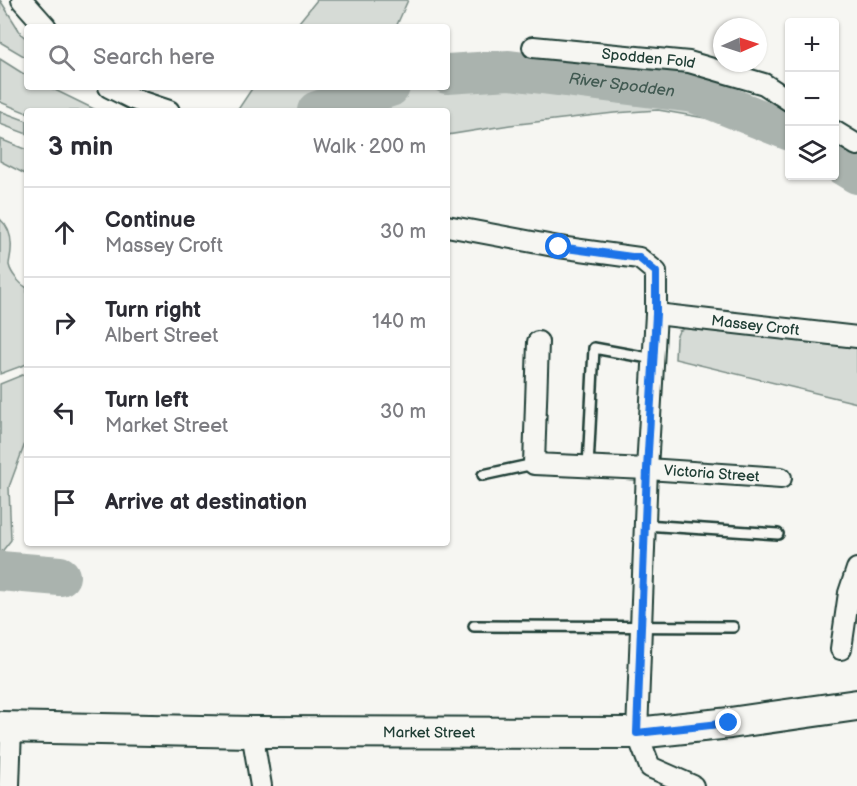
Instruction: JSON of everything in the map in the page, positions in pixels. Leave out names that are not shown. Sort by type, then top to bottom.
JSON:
[{"type":"main road","name":"Market Street","points":[[5,728],[252,732],[637,733],[857,705]]},
{"type":"street","points":[[22,0],[43,24]]},
{"type":"street","name":"Spodden Fold","points":[[533,47],[689,62],[764,84],[785,98]]},
{"type":"street","points":[[115,90],[160,108]]},
{"type":"street","points":[[839,134],[857,145]]},
{"type":"street","points":[[450,227],[559,247],[639,258],[656,272],[637,733],[650,767],[693,786]]},
{"type":"street","name":"Massey Croft","points":[[656,314],[857,337]]},
{"type":"street","points":[[534,464],[537,342]]},
{"type":"street","name":"Victoria Street","points":[[534,464],[781,478]]},
{"type":"street","points":[[841,649],[849,593],[857,569]]},
{"type":"street","points":[[5,728],[9,786]]},
{"type":"street","points":[[252,732],[261,786]]},
{"type":"lane","points":[[588,467],[594,348],[654,359]]},
{"type":"lane","points":[[483,475],[534,464]]},
{"type":"lane","points":[[645,525],[778,534]]},
{"type":"lane","points":[[474,626],[733,627]]},
{"type":"shaded area","points":[[0,0],[24,37],[24,56],[0,42]]},
{"type":"shaded area","points":[[317,0],[408,0],[397,24],[297,24]]},
{"type":"shaded area","points":[[0,59],[24,74],[24,90],[55,90],[92,108],[24,108],[24,112],[0,102]]},
{"type":"shaded area","points":[[509,78],[691,98],[782,135],[785,137],[785,148],[768,137],[723,121],[658,110],[510,125],[450,135],[450,108],[347,108],[409,90],[450,90],[450,83]]},
{"type":"shaded area","points":[[251,90],[343,90],[308,101],[307,108],[239,108]]},
{"type":"shaded area","points":[[0,111],[24,120],[24,133],[0,124]]},
{"type":"shaded area","points":[[0,139],[24,149],[24,173],[0,161]]},
{"type":"shaded area","points":[[0,219],[8,229],[10,237],[10,268],[24,286],[24,365],[0,374]]},
{"type":"shaded area","points":[[685,328],[857,346],[857,403],[675,359],[676,338],[679,331]]},
{"type":"shaded area","points":[[24,374],[24,446],[9,487],[11,540],[0,554],[0,384]]},
{"type":"waterway","name":"River Spodden","points":[[450,74],[509,70],[694,93],[785,129]]},
{"type":"waterway","name":"River Spodden","points":[[326,108],[381,90]]},
{"type":"waterway","name":"River Spodden","points":[[839,163],[857,174]]},
{"type":"waterway","name":"River Spodden","points":[[0,571],[60,576]]},
{"type":"route","points":[[559,247],[639,258],[656,272],[637,733],[729,723]]}]
